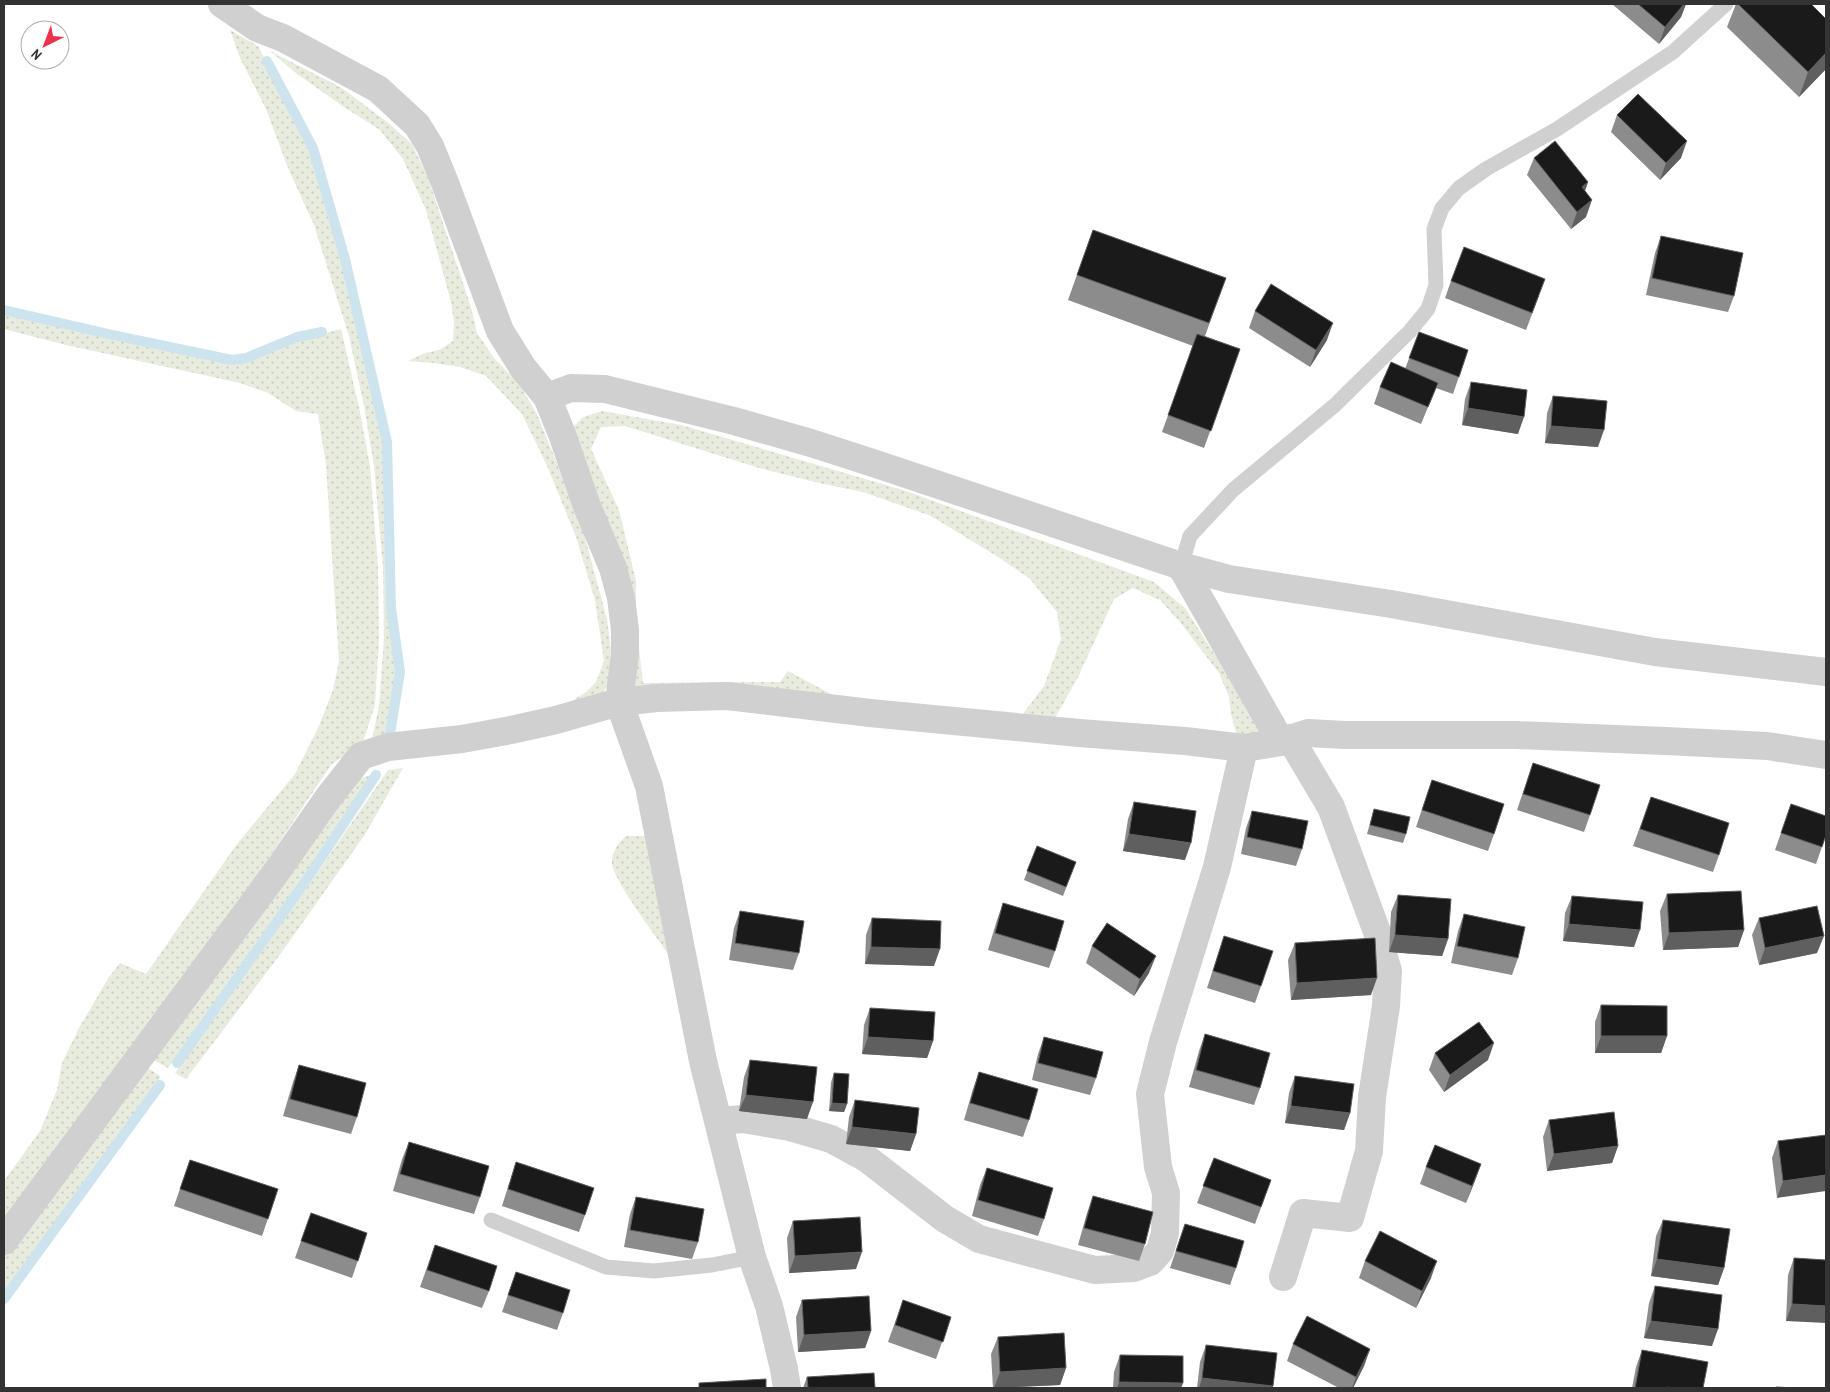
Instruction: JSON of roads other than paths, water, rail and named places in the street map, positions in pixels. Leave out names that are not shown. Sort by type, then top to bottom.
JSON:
[{"type":"street","points":[[222,4],[257,28],[283,38],[378,89],[417,125],[430,146],[445,183],[500,331],[523,368],[547,398],[562,434],[587,506],[610,559],[620,598],[625,630],[619,702],[649,786],[703,1060],[752,1257],[769,1306],[787,1388]]},
{"type":"street","points":[[547,398],[571,388],[605,389],[734,421],[857,458],[1181,566],[1229,579],[1391,604],[1656,652],[1826,672]]},
{"type":"street","points":[[1181,566],[1286,740],[1331,807],[1377,932],[1388,971],[1386,1006],[1372,1096],[1370,1151],[1350,1218],[1304,1213],[1283,1277]]},
{"type":"street","points":[[4,1241],[272,879],[328,798],[361,756],[388,747],[462,739],[511,730],[556,720],[619,702],[657,698],[727,696],[870,713],[1244,748],[1286,740],[1308,733],[1345,735],[1516,735],[1767,746],[1826,755]]},
{"type":"street","points":[[719,1120],[743,1119],[790,1127],[831,1139],[866,1158],[945,1219],[979,1239],[1095,1270],[1134,1268],[1150,1262],[1160,1250],[1165,1232],[1166,1193],[1158,1167],[1150,1094],[1163,1042],[1217,867],[1244,748]]},
{"type":"lane","points":[[1181,566],[1190,536],[1233,490],[1335,405],[1410,330],[1428,309],[1436,285],[1434,229],[1442,208],[1459,188],[1486,169],[1557,129],[1673,52],[1726,4]]},
{"type":"lane","points":[[491,1220],[606,1267],[654,1271],[712,1265],[752,1257]]},
{"type":"waterway","points":[[267,61],[313,148],[345,259],[387,442],[391,608],[400,672],[390,734]]},
{"type":"waterway","points":[[4,310],[232,360],[246,358],[297,337],[322,332]]},
{"type":"waterway","points":[[177,1063],[305,882],[376,775]]},
{"type":"waterway","points":[[4,1299],[160,1085]]}]
